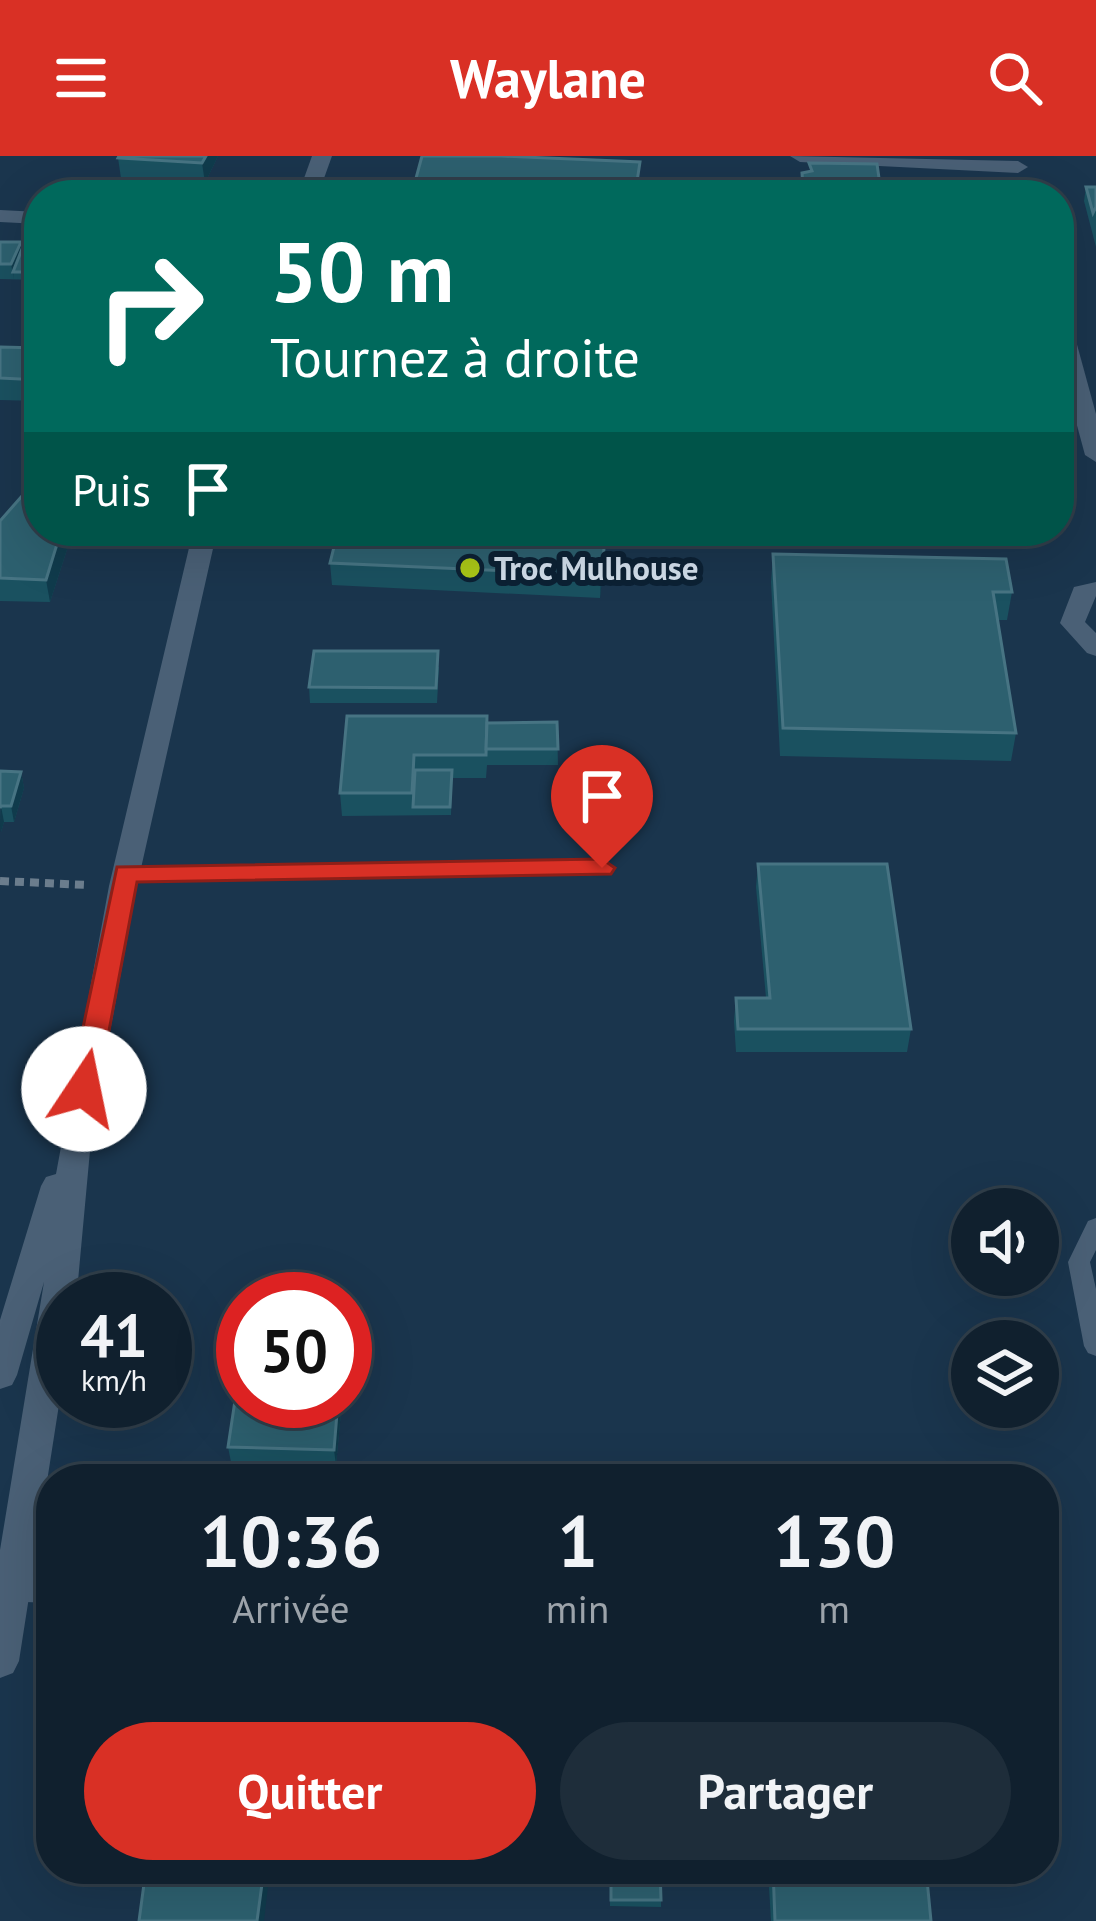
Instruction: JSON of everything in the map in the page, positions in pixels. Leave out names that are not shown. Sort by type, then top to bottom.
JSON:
[{"type":"main road","points":[[800,156],[1017,161]]},
{"type":"main road","points":[[1074,374],[1096,455]]},
{"type":"main road","points":[[38,1464],[76,1130],[125,880],[202,546]]},
{"type":"main road","points":[[1096,589],[1083,592],[1072,623],[1096,648]]},
{"type":"main road","points":[[0,1375],[76,1130]]},
{"type":"main road","points":[[0,1661],[22,1586],[36,1480]]},
{"type":"lane","points":[[125,880],[602,868]]},
{"type":"lane","points":[[1096,1227],[1079,1262],[1096,1346]]},
{"type":"path","points":[[0,881],[125,880]]},
{"type":"shaded area","points":[[0,156],[1096,156],[1096,1921],[0,1921]]},
{"type":"building","points":[[119,156],[206,156],[202,163]]},
{"type":"building","points":[[422,156],[640,162],[637,180],[416,180]]},
{"type":"building","points":[[809,163],[877,164],[879,178],[802,180],[802,173],[812,171]]},
{"type":"building","points":[[1086,187],[1096,187],[1093,213]]},
{"type":"building","points":[[0,242],[21,242],[11,264],[0,264]]},
{"type":"building","points":[[22,249],[24,249],[24,272],[13,272]]},
{"type":"building","points":[[0,347],[24,348],[24,379],[0,378]]},
{"type":"building","points":[[24,494],[24,546],[56,546],[46,580],[0,578],[0,521]]},
{"type":"building","points":[[334,546],[604,546],[601,575],[330,563]]},
{"type":"building","points":[[773,554],[1006,559],[1012,592],[993,592],[1016,733],[783,728]]},
{"type":"building","points":[[314,651],[438,651],[436,688],[309,687]]},
{"type":"building","points":[[347,716],[487,716],[486,755],[414,755],[412,793],[340,793]]},
{"type":"building","points":[[557,722],[558,749],[486,749],[487,723]]},
{"type":"building","points":[[415,770],[452,770],[450,807],[413,807]]},
{"type":"building","points":[[0,771],[21,772],[11,806],[0,808]]},
{"type":"building","points":[[758,864],[887,864],[911,1029],[738,1029],[736,998],[770,998]]},
{"type":"building","points":[[231,1428],[336,1428],[334,1450],[228,1447]]},
{"type":"building","points":[[144,1884],[262,1884],[257,1921],[139,1921]]},
{"type":"building","points":[[611,1884],[660,1884],[661,1900],[611,1900]]},
{"type":"building","points":[[774,1884],[927,1884],[931,1921],[775,1921]]},
{"type":"place","name":"Troc Mulhouse","points":[[470,568]]},
{"type":"route","points":[[84,1089],[126,874],[602,868]]}]
